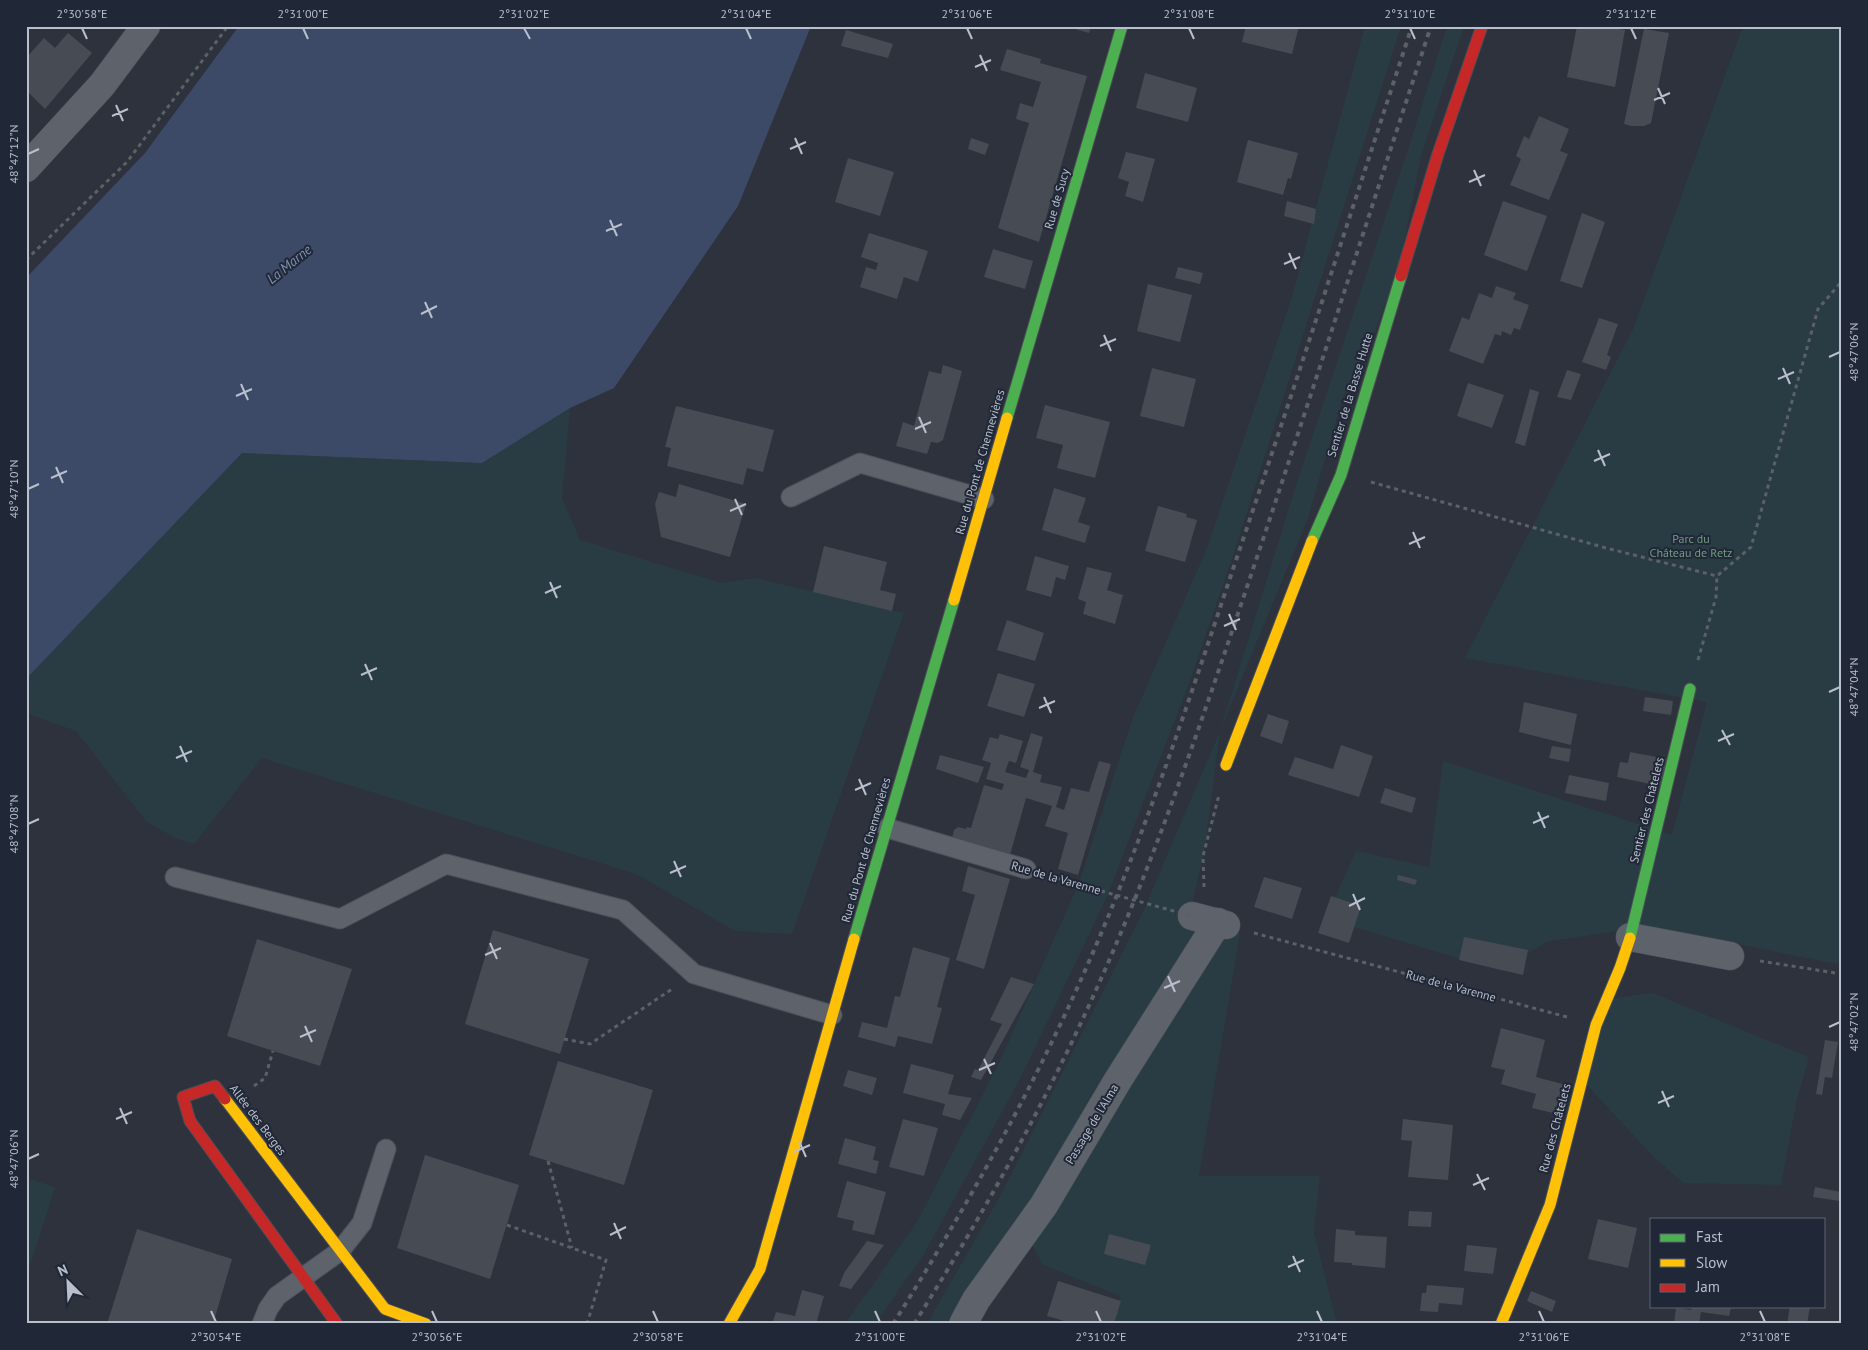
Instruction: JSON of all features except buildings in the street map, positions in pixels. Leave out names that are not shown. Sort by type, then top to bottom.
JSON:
[{"type":"street","points":[[26,168],[102,85],[146,26]]},
{"type":"street","name":"Rue de Sucy","points":[[1019,380],[1122,26]]},
{"type":"street","name":"Sentier de la Basse Hutte","points":[[1226,766],[1309,547],[1341,475],[1438,154],[1482,26]]},
{"type":"street","name":"Rue du Pont de Chennevières","points":[[729,1324],[760,1269],[832,1015],[1019,380]]},
{"type":"street","name":"Sentier des Châtelets","points":[[1630,936],[1690,689]]},
{"type":"street","name":"Passage de l'Alma","points":[[963,1324],[976,1300],[1044,1205],[1118,1080],[1206,914]]},
{"type":"street","points":[[1630,936],[1730,956]]},
{"type":"street","name":"Rue des Châtelets","points":[[1501,1324],[1550,1205],[1596,1025],[1620,968],[1630,936]]},
{"type":"street","name":"Allée des Berges","points":[[338,1324],[190,1121],[183,1097],[215,1086],[384,1309],[426,1324]]},
{"type":"lane","points":[[791,497],[860,462],[984,499]]},
{"type":"lane","name":"Rue de la Varenne","points":[[887,828],[1026,869]]},
{"type":"lane","points":[[175,877],[340,919],[446,864],[623,910],[694,974],[832,1015]]},
{"type":"lane","points":[[262,1324],[272,1301],[340,1251],[362,1223],[386,1149]]},
{"type":"path","points":[[26,260],[127,162],[228,26]]},
{"type":"path","points":[[1690,689],[1716,597],[1717,576],[1751,547],[1818,309],[1842,281]]},
{"type":"path","points":[[1390,487],[1606,548],[1717,576]]},
{"type":"path","points":[[1206,914],[1204,856],[1226,766]]},
{"type":"path","name":"Rue de la Varenne","points":[[1026,869],[1101,891],[1206,914]]},
{"type":"path","name":"Rue de la Varenne","points":[[1260,934],[1574,1019]]},
{"type":"path","points":[[1730,956],[1842,974]]},
{"type":"path","points":[[564,1039],[590,1044],[694,974]]},
{"type":"path","points":[[229,1104],[265,1078],[273,1051]]},
{"type":"path","points":[[548,1161],[573,1248]]},
{"type":"path","points":[[507,1224],[606,1260],[587,1324]]},
{"type":"green space","points":[[1365,26],[1401,26],[1235,550],[1190,681],[1106,899],[1019,1081],[924,1254],[875,1324],[845,1324],[917,1222],[1000,1061],[1079,883],[1132,720],[1207,548],[1292,297]]},
{"type":"green space","points":[[1447,26],[1464,26],[1421,156],[1400,263],[1375,331],[1342,400],[1308,518],[1220,731],[1293,495],[1406,156]]},
{"type":"green space","name":"Parc du Château de Retz","points":[[1743,26],[1842,26],[1842,954],[1837,964],[1648,926],[1546,942],[1501,971],[1351,926],[1329,911],[1356,851],[1429,867],[1443,761],[1672,835],[1707,702],[1465,658],[1634,327]]},
{"type":"green space","points":[[570,408],[562,498],[580,540],[721,583],[755,578],[904,613],[792,934],[735,931],[636,874],[262,758],[194,844],[173,837],[146,821],[76,731],[26,713],[26,679],[242,453],[482,463]]},
{"type":"green space","points":[[1220,731],[1205,848],[1188,922],[1240,933],[1199,1176],[1320,1176],[1314,1232],[1337,1324],[1115,1324],[1120,1296],[1043,1265],[1017,1218],[945,1324],[927,1324],[1003,1191],[1143,912]]},
{"type":"green space","points":[[1652,993],[1809,1057],[1797,1099],[1781,1185],[1683,1183],[1652,1155],[1585,1083],[1608,999]]},
{"type":"green space","points":[[26,1178],[55,1187],[26,1278]]},
{"type":"water","name":"La Marne","points":[[239,26],[811,26],[738,206],[614,388],[570,408],[482,463],[242,453],[26,679],[26,278],[145,153]]},
{"type":"railway","points":[[893,1324],[944,1241],[1015,1114],[1059,1028],[1122,883],[1196,678],[1300,370],[1412,26]]},
{"type":"railway","points":[[914,1324],[988,1201],[1055,1076],[1096,990],[1139,890],[1196,736],[1231,633],[1431,26]]},
{"type":"traffic: fast","points":[[1007,418],[1122,26]]},
{"type":"traffic: fast","points":[[1312,541],[1341,475],[1401,276]]},
{"type":"traffic: fast","points":[[854,939],[954,600]]},
{"type":"traffic: fast","points":[[1630,938],[1690,689]]},
{"type":"traffic: slow","points":[[954,600],[1007,418]]},
{"type":"traffic: slow","points":[[1226,765],[1312,541]]},
{"type":"traffic: slow","points":[[1501,1324],[1550,1205],[1596,1025],[1620,968],[1630,938]]},
{"type":"traffic: slow","points":[[729,1324],[760,1269],[854,939]]},
{"type":"traffic: slow","points":[[225,1099],[385,1309],[426,1324]]},
{"type":"traffic: jam","points":[[1401,276],[1438,154],[1482,26]]},
{"type":"traffic: jam","points":[[225,1099],[215,1086],[183,1097],[190,1121],[337,1324]]}]
